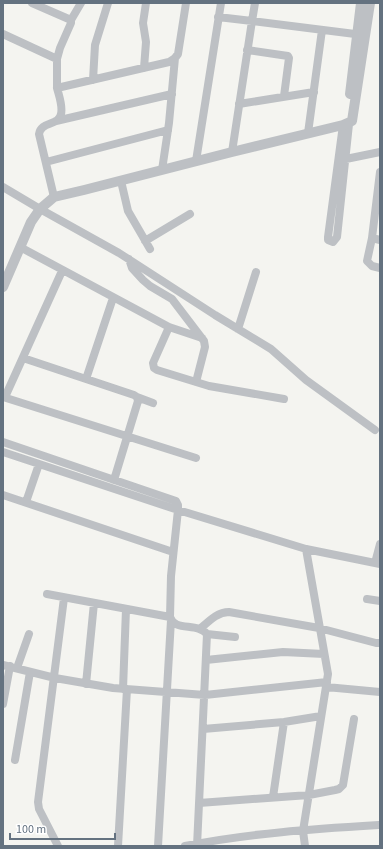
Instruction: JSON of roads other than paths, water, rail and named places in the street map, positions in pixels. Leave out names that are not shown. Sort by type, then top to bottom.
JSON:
[{"type":"street","points":[[32,3],[71,20]]},
{"type":"street","points":[[56,121],[60,118],[62,113],[57,88],[60,48],[71,20],[81,3]]},
{"type":"street","points":[[93,80],[95,45],[108,3]]},
{"type":"street","points":[[144,68],[146,42],[143,23],[146,3]]},
{"type":"street","points":[[57,88],[169,62],[178,54],[186,3]]},
{"type":"street","points":[[196,161],[221,3]]},
{"type":"street","points":[[232,152],[255,3]]},
{"type":"street","points":[[3,287],[31,222],[40,209],[54,197],[308,133],[346,125],[354,119],[361,35],[361,3]]},
{"type":"street","points":[[361,35],[370,3]]},
{"type":"street","points":[[218,17],[361,35]]},
{"type":"street","points":[[308,133],[322,30]]},
{"type":"street","points":[[3,34],[58,59]]},
{"type":"street","points":[[247,50],[288,56],[284,96]]},
{"type":"street","points":[[162,170],[168,130],[175,58]]},
{"type":"street","points":[[239,104],[314,92]]},
{"type":"street","points":[[54,197],[39,134],[43,126],[56,121],[172,94]]},
{"type":"street","points":[[342,159],[328,237],[328,240],[333,242],[336,241],[337,237],[342,159],[346,125]]},
{"type":"street","points":[[46,162],[168,130]]},
{"type":"street","points":[[342,159],[380,152]]},
{"type":"street","points":[[380,172],[376,239],[367,261],[372,266],[380,268]]},
{"type":"street","points":[[121,181],[128,211],[150,249]]},
{"type":"street","points":[[3,187],[129,259],[214,315],[271,349],[306,380],[375,430]]},
{"type":"street","points":[[145,241],[190,214]]},
{"type":"street","points":[[20,247],[62,271],[169,327],[202,338]]},
{"type":"street","points":[[129,259],[132,268],[143,280],[172,299],[202,338],[205,347],[196,382]]},
{"type":"street","points":[[62,271],[4,397],[196,458]]},
{"type":"street","points":[[238,329],[256,272]]},
{"type":"street","points":[[86,379],[113,298]]},
{"type":"street","points":[[169,327],[153,363],[154,368],[157,370],[209,386],[284,399]]},
{"type":"street","points":[[23,358],[154,403]]},
{"type":"street","points":[[114,480],[138,401],[137,397]]},
{"type":"street","points":[[3,442],[176,501],[178,505],[171,576],[171,618],[158,846]]},
{"type":"street","points":[[13,456],[17,447]]},
{"type":"street","points":[[3,452],[178,510],[306,549],[378,564],[380,544]]},
{"type":"street","points":[[26,502],[39,464]]},
{"type":"street","points":[[3,495],[173,552]]},
{"type":"street","points":[[306,549],[328,674],[303,830],[306,846]]},
{"type":"street","points":[[46,594],[171,618],[176,625],[203,632],[235,637]]},
{"type":"street","points":[[58,846],[39,810],[38,802],[64,598]]},
{"type":"street","points":[[367,599],[380,601]]},
{"type":"street","points":[[86,684],[94,603]]},
{"type":"street","points":[[118,846],[125,689],[126,609]]},
{"type":"street","points":[[197,845],[206,660],[203,632],[215,616],[224,612],[229,612],[319,628],[380,643]]},
{"type":"street","points":[[3,704],[10,666],[29,634]]},
{"type":"street","points":[[206,660],[283,652],[324,654]]},
{"type":"street","points":[[10,666],[55,678],[86,684],[167,692],[205,694],[327,684],[380,692]]},
{"type":"street","points":[[15,760],[30,672]]},
{"type":"street","points":[[203,729],[284,722],[321,716]]},
{"type":"street","points":[[199,804],[309,795],[339,789],[343,785],[354,719]]},
{"type":"street","points":[[273,798],[284,722]]},
{"type":"street","points":[[185,846],[226,842],[303,830],[380,825]]}]
